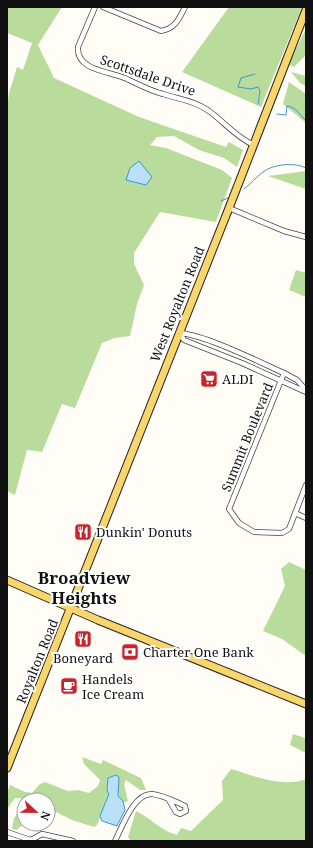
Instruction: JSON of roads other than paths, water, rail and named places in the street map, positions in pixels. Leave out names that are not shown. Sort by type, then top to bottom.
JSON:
[{"type":"main road","name":"West Royalton Road","points":[[71,608],[306,10]]},
{"type":"main road","points":[[7,580],[71,608],[306,704]]},
{"type":"main road","name":"Royalton Road","points":[[7,766],[71,608]]},
{"type":"street","name":"Scottsdale Drive","points":[[95,7],[78,47],[79,57],[84,63],[108,73],[117,74],[151,90],[196,103],[216,116],[242,140],[254,145]]},
{"type":"street","points":[[102,7],[161,31],[170,30],[175,25],[185,7]]},
{"type":"street","points":[[229,208],[284,231],[306,237]]},
{"type":"street","points":[[180,333],[189,334],[204,339],[284,373],[297,380],[306,391]]},
{"type":"street","points":[[180,333],[184,340],[306,391]]},
{"type":"street","name":"Summit Boulevard","points":[[284,373],[229,509],[239,523],[254,532],[272,534],[282,533],[289,529],[295,513]]},
{"type":"street","points":[[306,485],[295,513],[306,518]]},
{"type":"street","points":[[114,841],[132,807],[143,796],[152,794],[169,800]]},
{"type":"street","points":[[7,832],[32,840],[42,834],[74,841]]},
{"type":"water","points":[[139,161],[152,177],[146,185],[126,180],[130,168]]},
{"type":"water","points":[[116,775],[119,777],[118,796],[123,801],[125,810],[117,826],[102,821],[100,816],[109,794],[107,790],[108,778]]},
{"type":"waterway","points":[[255,74],[241,78],[238,87],[251,89],[258,87],[260,91],[258,104]]},
{"type":"waterway","points":[[277,114],[286,115],[287,106],[293,108],[306,121]]},
{"type":"waterway","points":[[244,189],[263,172],[272,167],[296,165],[306,168]]},
{"type":"waterway","points":[[221,201],[228,198]]},
{"type":"place","name":"ALDI","points":[[209,379]]},
{"type":"place","name":"Dunkin' Donuts","points":[[83,532]]},
{"type":"place","name":"Boneyard","points":[[83,639]]},
{"type":"place","name":"Charter One Bank","points":[[130,652]]},
{"type":"place","name":"Handels Ice Cream","points":[[69,686]]},
{"type":"district","name":"Broadview Heights","points":[[84,588]]}]
